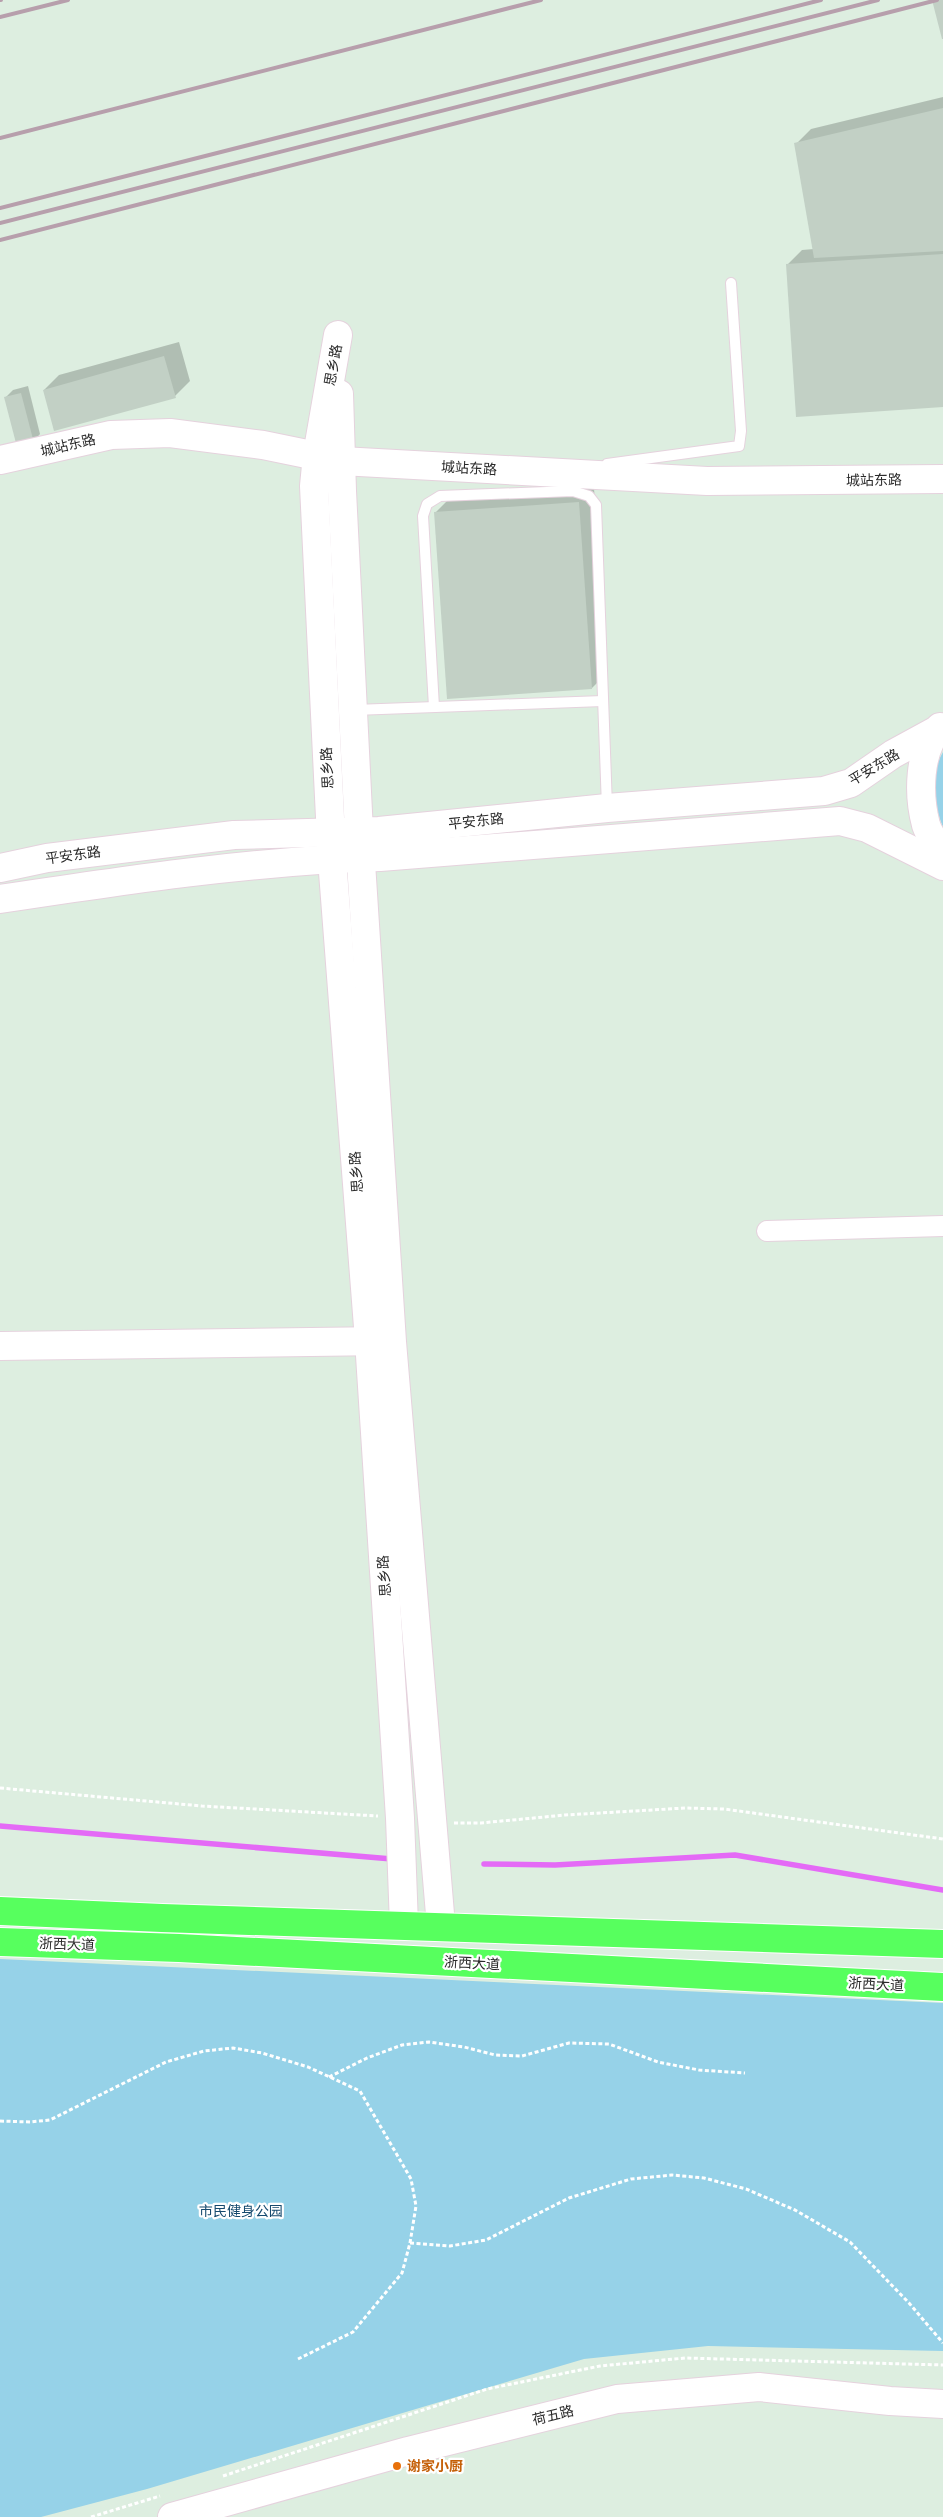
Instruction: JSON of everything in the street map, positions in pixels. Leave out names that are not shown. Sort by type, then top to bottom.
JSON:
[{"type":"highway","points":[[0,1911],[943,1944]]},
{"type":"highway","name":"浙西大道","points":[[0,1942],[179,1948],[943,1987]]},
{"type":"street","name":"城站东路","points":[[0,460],[111,435],[170,433],[329,458],[546,472],[707,481],[943,479]]},
{"type":"street","name":"思乡路","points":[[329,458],[353,710],[360,845],[404,1925]]},
{"type":"street","name":"思乡路","points":[[329,458],[315,496],[327,777],[332,846],[380,1341],[433,1822],[441,1926]]},
{"type":"street","name":"平安东路","points":[[360,845],[607,808],[824,791],[851,783],[893,754],[940,727]]},
{"type":"street","points":[[940,727],[924,760],[920,794],[927,827],[943,856]]},
{"type":"street","name":"平安东路","points":[[0,868],[47,858],[234,835],[332,846],[840,821],[867,828],[943,866]]},
{"type":"street","name":"平安东路","points":[[0,899],[158,876],[305,859],[332,846]]},
{"type":"street","points":[[767,1231],[943,1226]]},
{"type":"street","points":[[0,1346],[380,1341]]},
{"type":"street","name":"荷五路","points":[[172,2517],[408,2451],[617,2399],[759,2387],[890,2401],[943,2404]]},
{"type":"street","points":[[890,2401],[943,2412]]},
{"type":"lane","points":[[546,472],[740,446],[742,431],[731,283]]},
{"type":"lane","points":[[434,707],[423,516],[427,504],[440,496],[573,491],[590,496],[596,505],[607,808]]},
{"type":"lane","points":[[353,710],[603,701]]},
{"type":"path","points":[[0,1788],[202,1806],[400,1818]]},
{"type":"path","points":[[433,1822],[481,1823],[564,1815],[685,1808],[724,1809],[943,1839]]},
{"type":"path","points":[[329,2077],[367,2058],[402,2044],[429,2042],[464,2047],[495,2055],[522,2056],[569,2043],[609,2044],[658,2062],[699,2070],[745,2073]]},
{"type":"path","points":[[0,2121],[30,2122],[50,2120],[166,2062],[204,2051],[233,2048],[262,2053],[308,2067],[360,2092],[411,2179],[416,2206],[410,2243],[402,2273],[353,2332],[298,2359]]},
{"type":"path","points":[[410,2243],[450,2246],[486,2240],[569,2198],[630,2179],[672,2175],[704,2178],[746,2189],[795,2210],[850,2242],[909,2303],[943,2343]]},
{"type":"green space","points":[[943,752],[943,827],[937,809],[934,789],[936,770]]},
{"type":"green space","name":"市民健身公园","points":[[0,1959],[943,2003],[943,2351],[708,2346],[584,2359],[147,2489],[41,2517],[0,2517]]},
{"type":"building","points":[[932,0],[943,0],[943,39],[942,39]]},
{"type":"building","points":[[943,108],[943,251],[814,258],[794,143]]},
{"type":"building","points":[[943,254],[943,407],[796,417],[786,264]]},
{"type":"building","points":[[164,356],[176,398],[54,431],[43,390]]},
{"type":"building","points":[[21,393],[34,443],[17,447],[4,397]]},
{"type":"building","points":[[579,502],[592,689],[447,699],[434,512]]},
{"type":"waterway","points":[[0,1826],[392,1859]]},
{"type":"waterway","points":[[484,1864],[555,1865],[735,1855],[943,1890]]},
{"type":"railway","points":[[0,17],[68,0]]},
{"type":"railway","points":[[0,138],[541,0]]},
{"type":"railway","points":[[0,208],[821,0]]},
{"type":"railway","points":[[0,223],[878,0]]},
{"type":"railway","points":[[0,240],[937,0]]},
{"type":"place","name":"谢家小厨","points":[[397,2466]]}]
